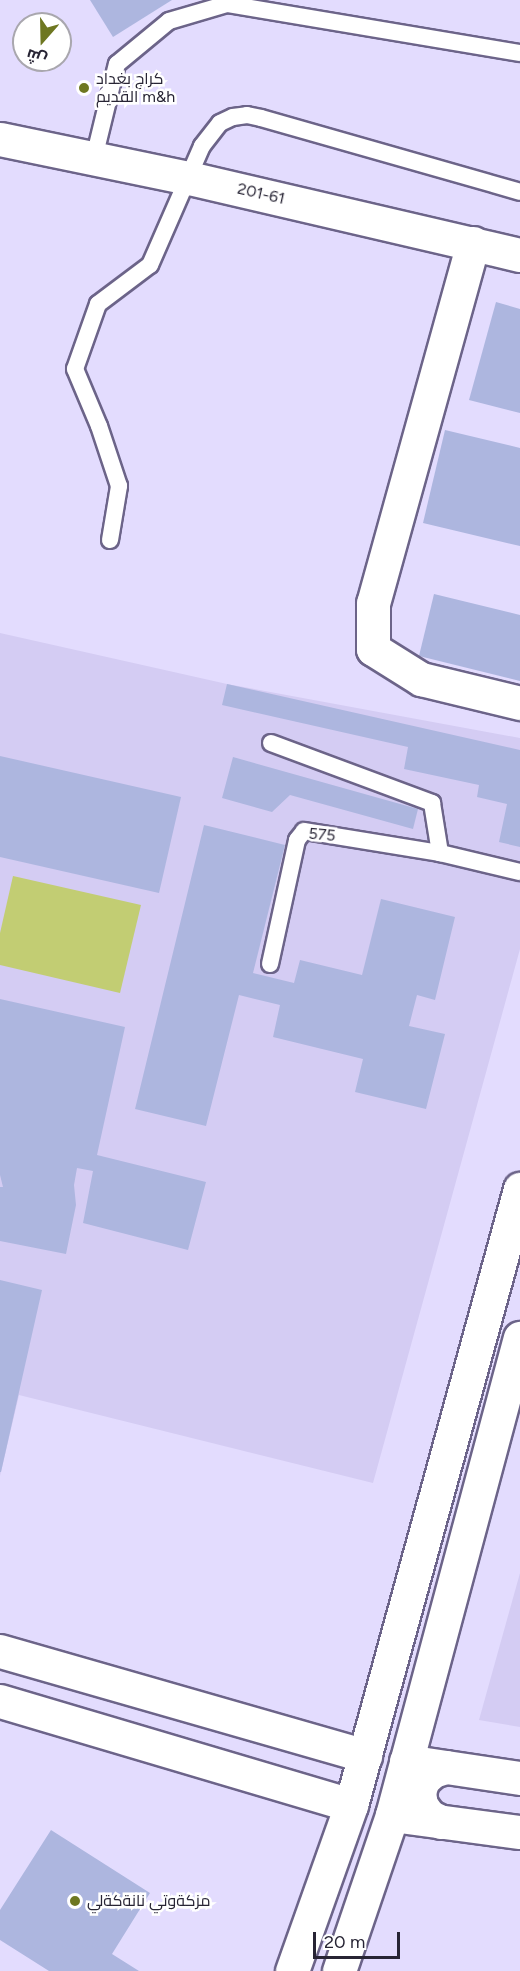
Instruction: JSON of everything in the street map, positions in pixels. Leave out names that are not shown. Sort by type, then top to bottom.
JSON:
[{"type":"street","name":"201-61","points":[[0,139],[189,178],[520,255]]},
{"type":"street","points":[[473,243],[373,603],[373,649],[421,679],[520,704]]},
{"type":"street","points":[[292,1971],[351,1805],[520,1189]]},
{"type":"street","points":[[339,1971],[392,1815],[520,1338]]},
{"type":"street","points":[[0,1651],[364,1756]]},
{"type":"street","points":[[0,1701],[351,1805]]},
{"type":"street","points":[[311,1794],[330,1788],[339,1769],[337,1759],[330,1750],[321,1745]]},
{"type":"street","points":[[406,1761],[520,1778]]},
{"type":"street","points":[[441,1822],[429,1816],[421,1805],[419,1792],[428,1775],[445,1767]]},
{"type":"street","points":[[392,1815],[520,1832]]},
{"type":"lane","points":[[94,158],[117,64],[169,21],[227,4],[520,53]]},
{"type":"lane","points":[[110,540],[118,486],[99,426],[75,369],[98,304],[150,265],[209,134],[220,123],[233,117],[247,115],[520,192]]},
{"type":"lane","points":[[271,743],[432,803],[440,853],[520,873]]},
{"type":"lane","name":"575","points":[[270,964],[297,840],[304,831],[440,853]]},
{"type":"shaded area","points":[[0,633],[227,684],[520,738],[520,949],[373,1483],[19,1395],[0,1476]]},
{"type":"shaded area","points":[[520,1573],[520,1727],[479,1720]]},
{"type":"green space","points":[[13,876],[141,905],[120,993],[0,965],[0,933]]},
{"type":"building","points":[[90,0],[172,0],[113,37]]},
{"type":"building","points":[[496,302],[520,309],[520,413],[469,400]]},
{"type":"building","points":[[445,430],[520,448],[520,546],[423,523]]},
{"type":"building","points":[[434,594],[520,615],[520,681],[419,656]]},
{"type":"building","points":[[227,684],[520,750],[520,847],[499,842],[507,804],[477,797],[479,785],[404,769],[408,747],[222,705]]},
{"type":"building","points":[[0,756],[181,797],[159,893],[0,857]]},
{"type":"building","points":[[233,757],[418,809],[413,829],[290,795],[272,812],[222,798]]},
{"type":"building","points":[[204,825],[285,845],[253,973],[294,983],[300,960],[362,975],[381,899],[455,917],[435,1000],[417,995],[409,1026],[445,1034],[426,1109],[355,1092],[363,1059],[273,1037],[280,1005],[239,995],[206,1126],[135,1109]]},
{"type":"building","points":[[0,999],[125,1027],[97,1155],[206,1182],[188,1250],[83,1223],[93,1171],[77,1168],[74,1185],[76,1205],[66,1254],[0,1241],[0,1187],[3,1187],[0,1175]]},
{"type":"building","points":[[0,1280],[42,1290],[1,1472],[0,1472]]},
{"type":"building","name":"مزكةوتي نانةكةلي","points":[[51,1830],[150,1893],[112,1954],[139,1971],[49,1971],[0,1940],[0,1910]]},
{"type":"place","name":"كراج بغداد القديم m&h","points":[[84,88]]},
{"type":"place","name":"مزكةوتي نانةكةلي","points":[[75,1901]]}]
